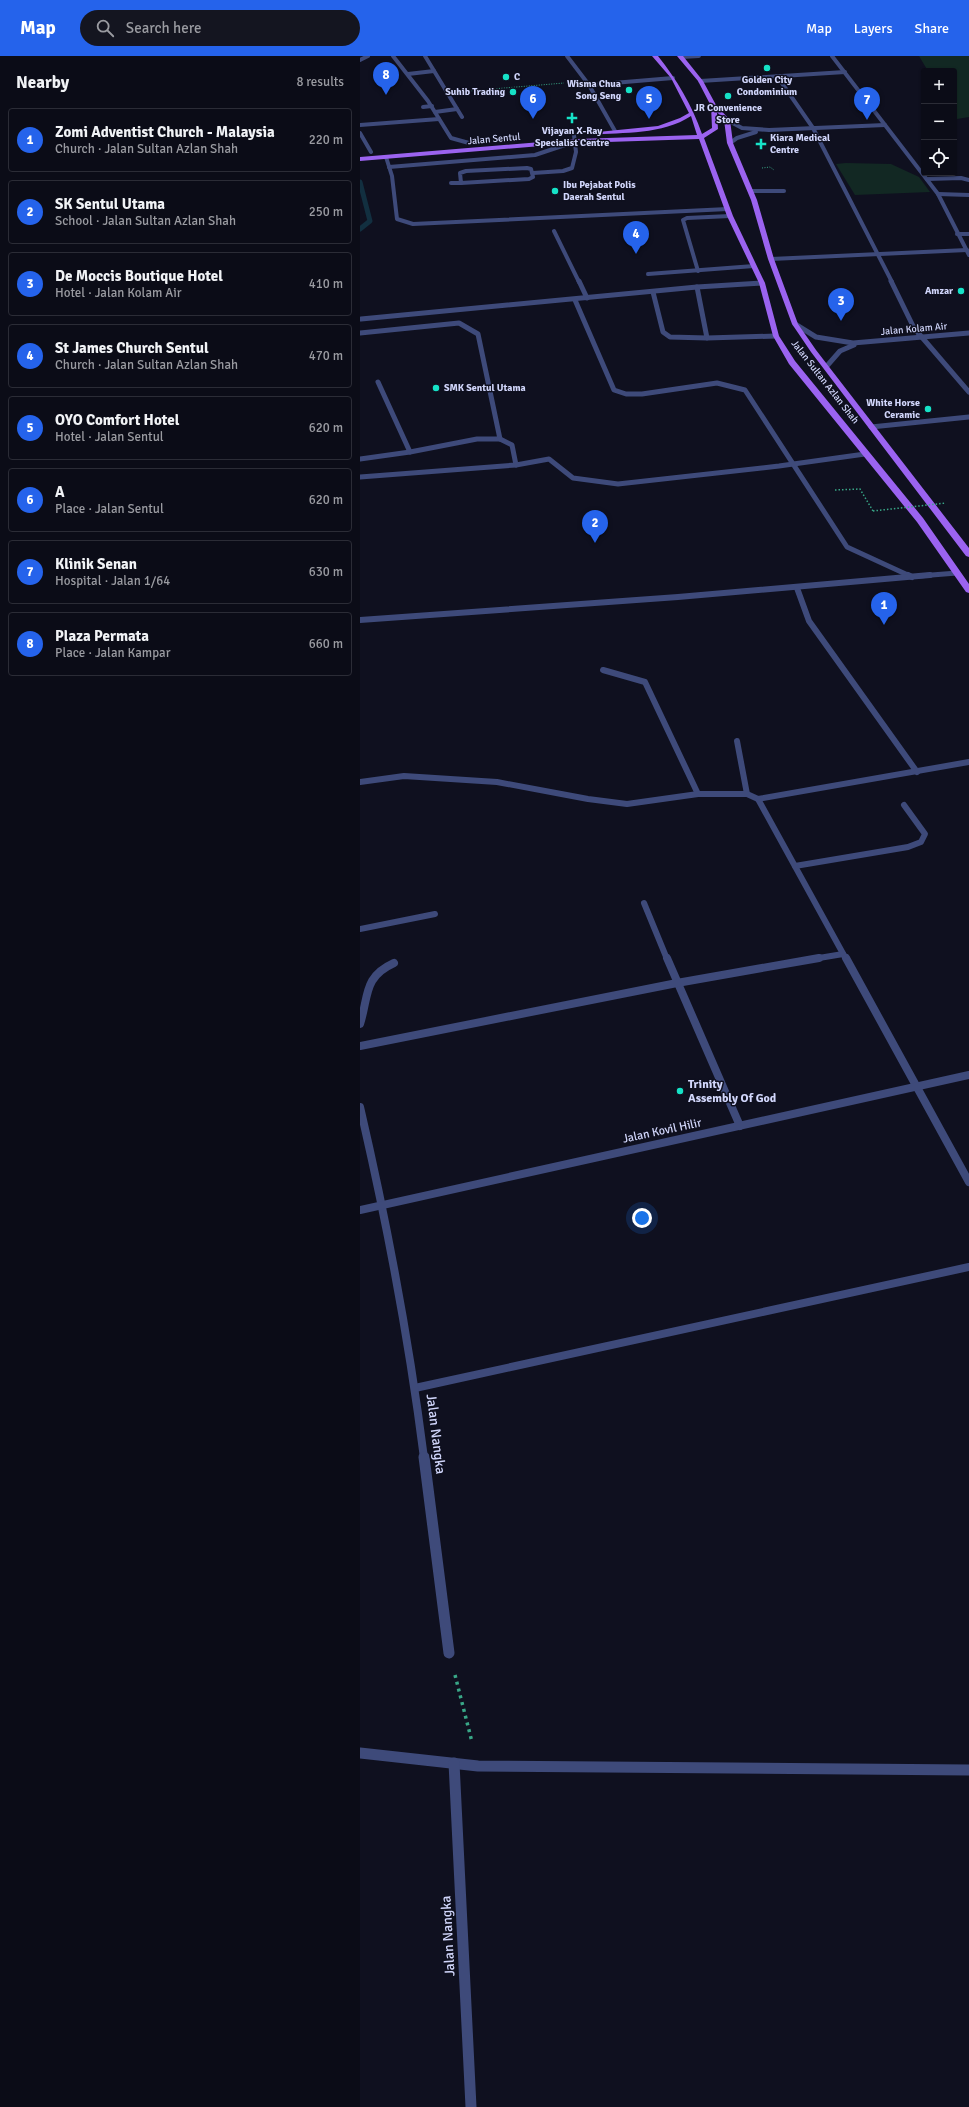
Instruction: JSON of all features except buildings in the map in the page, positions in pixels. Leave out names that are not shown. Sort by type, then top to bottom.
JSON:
[{"type":"main road","name":"Jalan Sultan Azlan Shah","points":[[655,56],[672,78],[692,113],[729,213],[762,283],[776,336],[792,362],[920,520],[969,590]]},
{"type":"main road","points":[[681,57],[700,82],[714,106],[727,120]]},
{"type":"main road","points":[[701,137],[715,129],[714,106]]},
{"type":"main road","points":[[587,133],[667,125],[682,120],[692,113]]},
{"type":"main road","name":"Jalan Sultan Azlan Shah","points":[[727,120],[730,143],[750,191],[771,259],[795,324],[871,428],[969,554]]},
{"type":"main road","name":"Jalan Sentul","points":[[360,159],[370,154],[469,143],[580,134]]},
{"type":"main road","name":"Jalan Sentul","points":[[360,153],[386,156],[577,141],[701,137]]},
{"type":"street","points":[[366,65],[360,60],[368,56]]},
{"type":"street","points":[[393,56],[432,106],[451,138],[469,143]]},
{"type":"street","points":[[425,56],[462,117]]},
{"type":"street","points":[[568,56],[589,85],[614,131]]},
{"type":"street","points":[[681,57],[699,56]]},
{"type":"street","points":[[771,259],[878,254],[968,253],[938,194],[832,56]]},
{"type":"street","points":[[408,74],[434,71]]},
{"type":"street","points":[[700,82],[845,72]]},
{"type":"street","points":[[777,76],[813,128],[878,254],[914,328],[921,338],[969,392]]},
{"type":"street","points":[[589,85],[672,78]]},
{"type":"street","points":[[422,107],[432,106]]},
{"type":"street","points":[[360,125],[437,115],[457,109]]},
{"type":"street","points":[[360,121],[437,115]]},
{"type":"street","points":[[727,120],[742,128],[769,130],[885,125]]},
{"type":"street","points":[[730,143],[740,136],[769,130]]},
{"type":"street","points":[[360,133],[370,154]]},
{"type":"street","points":[[533,173],[569,170],[572,168],[576,157],[577,141],[574,135]]},
{"type":"street","points":[[389,167],[535,155],[577,141]]},
{"type":"street","points":[[386,156],[392,176],[397,219],[413,224],[729,213]]},
{"type":"street","points":[[461,183],[460,173],[466,171],[527,168],[531,169],[533,173]]},
{"type":"street","points":[[451,183],[529,179],[533,177],[533,173]]},
{"type":"street","points":[[927,179],[961,178],[969,180]]},
{"type":"street","points":[[750,191],[784,191]]},
{"type":"street","points":[[938,194],[969,195]]},
{"type":"street","points":[[698,271],[683,220],[687,218],[729,213]]},
{"type":"street","points":[[554,231],[587,298]]},
{"type":"street","points":[[957,234],[969,234]]},
{"type":"street","points":[[648,274],[754,266]]},
{"type":"street","points":[[361,319],[575,300],[697,287],[762,283]]},
{"type":"street","points":[[697,287],[707,338]]},
{"type":"street","points":[[653,292],[663,332],[670,337],[707,338],[776,336]]},
{"type":"street","points":[[575,300],[614,390],[626,394],[642,394],[717,383],[745,390],[847,547],[912,577]]},
{"type":"street","points":[[360,333],[459,322],[478,334],[500,439]]},
{"type":"street","name":"Jalan Kolam Air","points":[[795,324],[808,333],[837,342],[861,343],[969,333]]},
{"type":"street","name":"Jalan Kolam Air","points":[[826,368],[840,351],[861,343]]},
{"type":"street","points":[[378,382],[410,452]]},
{"type":"street","points":[[871,428],[969,417]]},
{"type":"street","points":[[360,459],[410,452],[477,439],[500,439],[512,445],[516,465]]},
{"type":"street","points":[[360,477],[516,465],[549,459],[573,478],[618,484],[793,464],[865,454]]},
{"type":"street","points":[[360,620],[797,588],[956,573]]},
{"type":"street","points":[[797,588],[809,620],[917,772]]},
{"type":"street","points":[[603,670],[646,682],[698,794]]},
{"type":"street","points":[[737,741],[747,794]]},
{"type":"street","points":[[360,782],[404,776],[497,782],[588,799],[627,804],[698,794],[747,794],[758,799],[969,762]]},
{"type":"street","points":[[758,799],[969,1182]]},
{"type":"street","points":[[795,866],[908,847],[921,842],[925,834],[904,805]]},
{"type":"street","points":[[644,903],[677,984],[740,1126]]},
{"type":"street","points":[[360,929],[436,914]]},
{"type":"street","points":[[360,1046],[677,984],[843,954]]},
{"type":"street","points":[[360,1024],[370,979],[380,968],[394,963]]},
{"type":"street","name":"Jalan Kovil Hilir","points":[[360,1210],[969,1075]]},
{"type":"street","name":"Jalan Nangka","points":[[360,1107],[383,1205],[415,1388],[449,1653]]},
{"type":"street","points":[[415,1388],[969,1267]]},
{"type":"street","points":[[360,1753],[478,1766],[969,1770]]},
{"type":"street","name":"Jalan Nangka","points":[[454,1763],[471,2107]]},
{"type":"path","points":[[447,92],[568,83]]},
{"type":"path","points":[[757,168],[770,168],[774,171]]},
{"type":"path","points":[[812,492],[860,489],[873,511],[946,503]]},
{"type":"path","points":[[449,1653],[478,1766]]},
{"type":"green space","points":[[919,56],[969,56],[969,117],[957,119],[957,68],[926,68]]},
{"type":"green space","points":[[836,164],[891,164],[919,177],[930,192],[855,195]]},
{"type":"waterway","points":[[360,182],[370,221],[360,229]]},
{"type":"place","name":"Golden City Condominium","points":[[767,68]]},
{"type":"place","name":"C","points":[[506,77]]},
{"type":"place","name":"Wisma Chua Song Seng","points":[[629,90]]},
{"type":"place","name":"Suhib Trading","points":[[513,92]]},
{"type":"place","name":"Plaza Permata","points":[[386,95]]},
{"type":"place","name":"JR Convenience Store","points":[[728,96]]},
{"type":"place","name":"Vijayan X-Ray Specialist Centre","points":[[572,118]]},
{"type":"place","name":"A","points":[[533,119]]},
{"type":"place","name":"OYO Comfort Hotel","points":[[649,119]]},
{"type":"place","name":"Klinik Senan","points":[[867,120]]},
{"type":"place","name":"Kiara Medical Centre","points":[[761,144]]},
{"type":"place","name":"Ibu Pejabat Polis Daerah Sentul","points":[[555,191]]},
{"type":"place","name":"St James Church Sentul","points":[[636,254]]},
{"type":"place","name":"Amzar","points":[[961,291]]},
{"type":"place","name":"De Moccis Boutique Hotel","points":[[841,321]]},
{"type":"place","name":"SMK Sentul Utama","points":[[436,388]]},
{"type":"place","name":"White Horse Ceramic","points":[[928,409]]},
{"type":"place","name":"SK Sentul Utama","points":[[595,543]]},
{"type":"place","name":"Zomi Adventist Church - Malaysia","points":[[884,625]]},
{"type":"place","name":"Trinity Assembly Of God","points":[[680,1091]]}]
